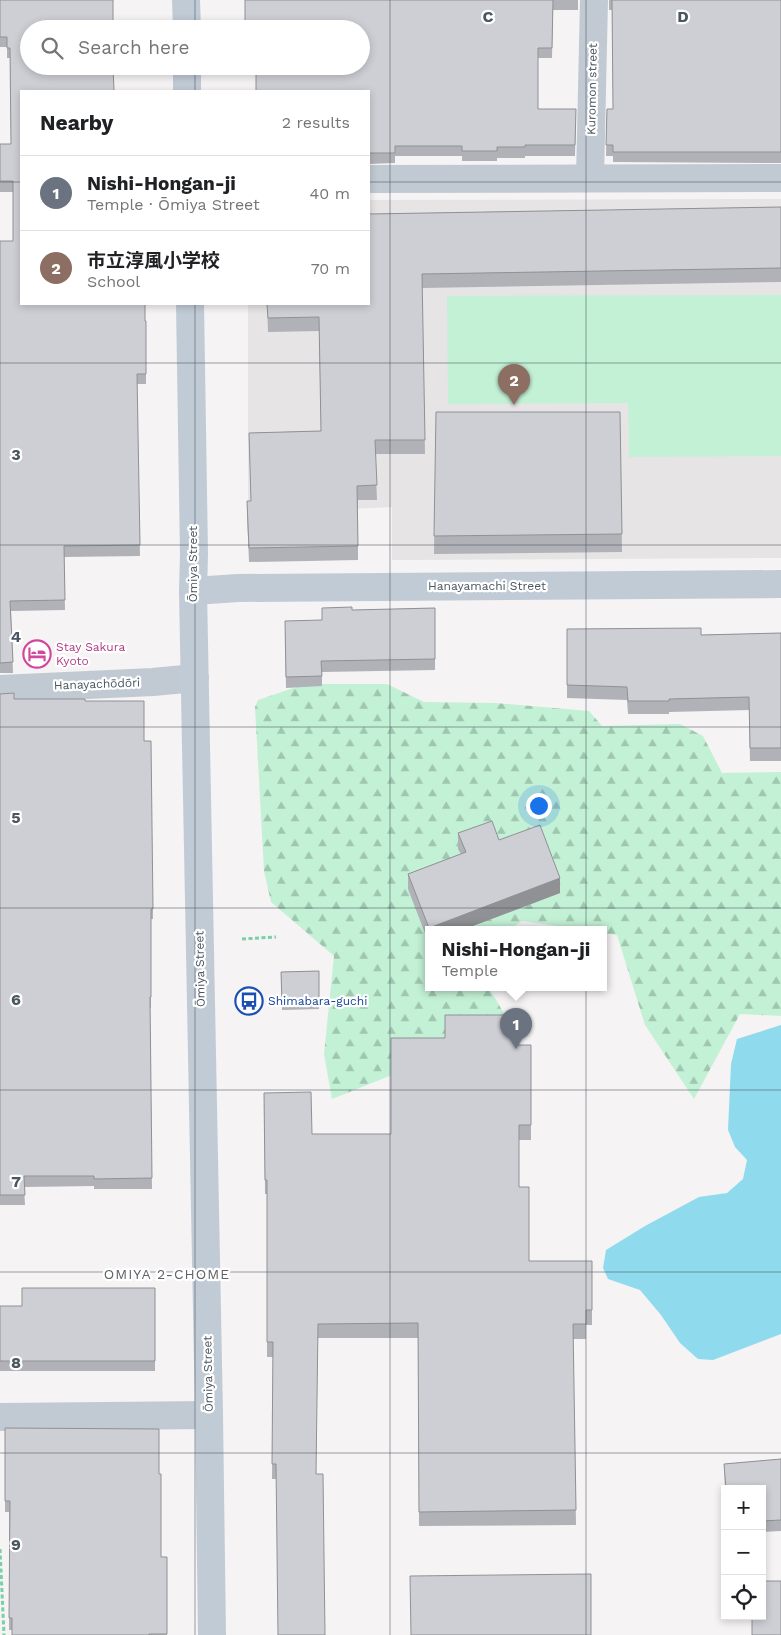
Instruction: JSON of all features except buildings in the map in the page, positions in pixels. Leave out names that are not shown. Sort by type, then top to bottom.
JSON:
[{"type":"street","points":[[186,0],[187,20]]},
{"type":"street","name":"Kuromon street","points":[[590,178],[594,0]]},
{"type":"street","points":[[187,75],[187,90]]},
{"type":"street","points":[[370,179],[781,178]]},
{"type":"street","name":"Ōmiya Street","points":[[190,305],[194,554],[192,591],[212,1635]]},
{"type":"street","name":"Hanayamachi Street","points":[[192,591],[238,588],[781,584]]},
{"type":"street","name":"Hanayachōdōri","points":[[0,689],[153,682],[195,678]]},
{"type":"street","points":[[0,1417],[209,1415]]},
{"type":"path","points":[[242,939],[276,937]]},
{"type":"path","points":[[0,1549],[4,1635]]},
{"type":"shaded area","points":[[781,199],[781,558],[392,560],[392,507],[248,514],[248,305],[370,305],[370,200]]},
{"type":"green space","points":[[781,295],[781,456],[629,457],[628,403],[448,404],[447,296]]},
{"type":"green space","points":[[305,684],[387,684],[424,702],[495,703],[589,711],[602,726],[680,724],[703,736],[722,773],[781,772],[781,1016],[740,1014],[694,1099],[645,1025],[617,935],[607,933],[607,926],[558,926],[522,921],[515,926],[425,926],[425,991],[491,991],[512,1027],[332,1099],[324,1054],[334,956],[271,902],[264,871],[255,707],[258,700]]},
{"type":"water","points":[[781,1025],[781,1334],[713,1360],[698,1359],[680,1343],[661,1315],[640,1290],[608,1279],[603,1268],[606,1250],[645,1226],[699,1197],[727,1193],[743,1179],[747,1160],[735,1147],[728,1130],[731,1064],[737,1039]]},
{"type":"place","name":"市立淳風小学校","points":[[514,405]]},
{"type":"place","name":"Stay Sakura Kyoto","points":[[37,654]]},
{"type":"place","name":"Shimabara-guchi","points":[[249,1001]]},
{"type":"place","name":"Nishi-Hongan-ji","points":[[516,1049]]},
{"type":"district","name":"OMIYA 2-CHOME","points":[[167,1274]]}]
